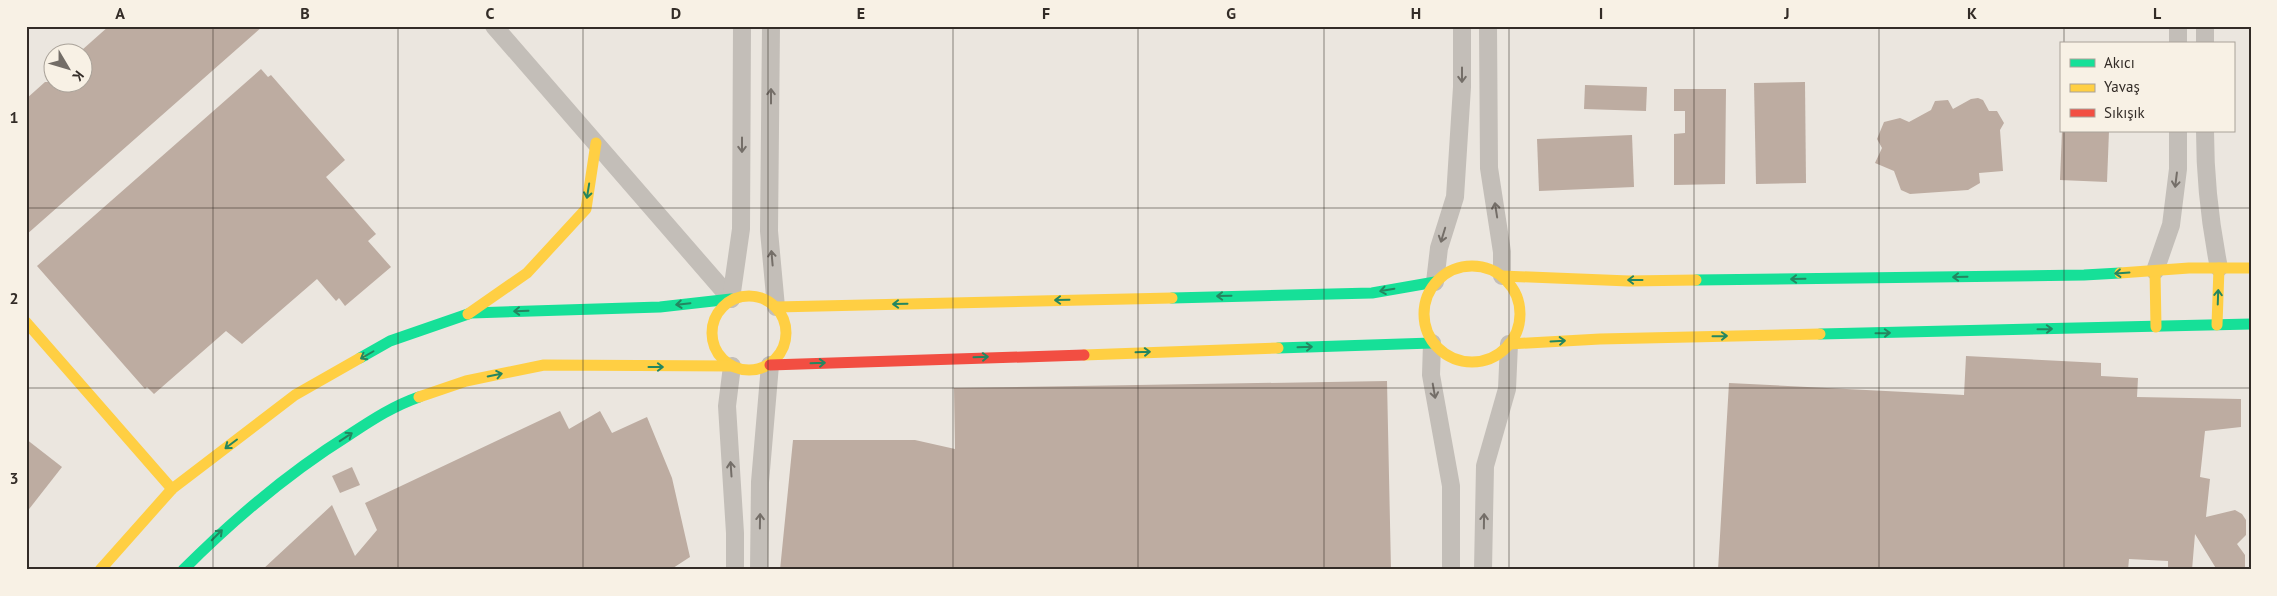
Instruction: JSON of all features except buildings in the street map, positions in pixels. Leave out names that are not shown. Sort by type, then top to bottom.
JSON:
[{"type":"street","points":[[494,26],[732,299]]},
{"type":"street","points":[[732,366],[721,359],[714,348],[712,330],[715,317],[721,307],[732,299],[741,229],[742,26]]},
{"type":"street","points":[[771,26],[769,231],[776,307]]},
{"type":"street","points":[[776,307],[1372,293],[1435,282],[1455,268],[1472,265],[1487,268],[1502,276],[1514,290],[1520,312],[1517,330],[1509,344],[1504,350],[1490,359],[1474,363],[1459,361],[1444,354],[1432,343],[1425,327],[1423,307],[1435,282],[1439,248],[1455,197],[1462,87],[1462,26]]},
{"type":"street","points":[[1488,26],[1489,168],[1502,252],[1502,276]]},
{"type":"street","points":[[2178,26],[2178,42]]},
{"type":"street","points":[[2205,26],[2205,42]]},
{"type":"street","points":[[2156,327],[2155,270],[2171,225],[2178,169],[2178,132]]},
{"type":"street","points":[[2205,132],[2205,169],[2211,230],[2219,268],[2217,325]]},
{"type":"street","points":[[466,315],[527,273],[586,209],[596,143]]},
{"type":"street","points":[[1502,276],[1629,281],[2084,275],[2155,270],[2251,268]]},
{"type":"street","points":[[100,570],[172,489],[295,395],[390,341],[471,313],[660,307],[732,299],[744,295],[757,296],[769,300],[786,322],[786,339],[779,356],[770,365],[760,482],[759,570]]},
{"type":"street","points":[[26,322],[172,489]]},
{"type":"street","points":[[1509,344],[1600,339],[2251,324]]},
{"type":"street","points":[[183,570],[225,528],[312,458],[396,405],[466,381],[544,365],[732,366],[752,370],[770,365],[1432,343]]},
{"type":"street","points":[[1432,343],[1431,374],[1451,486],[1451,570]]},
{"type":"street","points":[[1484,570],[1485,466],[1507,389],[1509,344]]},
{"type":"street","points":[[732,366],[727,406],[735,533],[734,570]]},
{"type":"traffic: fast","points":[[1696,280],[2120,273]]},
{"type":"traffic: fast","points":[[1172,298],[1372,293],[1435,282]]},
{"type":"traffic: fast","points":[[360,358],[390,341],[471,313],[660,307],[731,299]]},
{"type":"traffic: fast","points":[[1820,334],[2251,324]]},
{"type":"traffic: fast","points":[[1278,348],[1432,343]]},
{"type":"traffic: fast","points":[[183,570],[242,515],[304,465],[374,419],[419,397]]},
{"type":"traffic: slow","points":[[468,314],[527,273],[586,209],[596,143]]},
{"type":"traffic: slow","points":[[1472,266],[1490,269],[1506,280],[1517,296],[1520,314],[1517,332],[1506,348],[1490,359],[1472,362],[1454,359],[1438,348],[1427,332],[1424,314],[1427,296],[1438,280],[1454,269],[1472,266]]},
{"type":"traffic: slow","points":[[2120,273],[2189,268],[2251,268]]},
{"type":"traffic: slow","points":[[2217,325],[2219,268]]},
{"type":"traffic: slow","points":[[2155,271],[2156,327]]},
{"type":"traffic: slow","points":[[1502,276],[1629,281],[1696,280]]},
{"type":"traffic: slow","points":[[742,296],[756,296],[770,302],[780,312],[786,326],[786,333],[784,347],[770,364],[756,370],[742,370],[728,364],[718,354],[712,340],[712,326],[718,312],[728,302],[742,296]]},
{"type":"traffic: slow","points":[[776,307],[1172,298]]},
{"type":"traffic: slow","points":[[26,322],[172,489]]},
{"type":"traffic: slow","points":[[1509,344],[1600,339],[1820,334]]},
{"type":"traffic: slow","points":[[1084,355],[1278,348]]},
{"type":"traffic: slow","points":[[100,570],[172,489],[295,395],[360,358]]},
{"type":"traffic: slow","points":[[419,397],[466,381],[544,365],[732,366]]},
{"type":"traffic: jam","points":[[770,365],[1084,355]]}]
